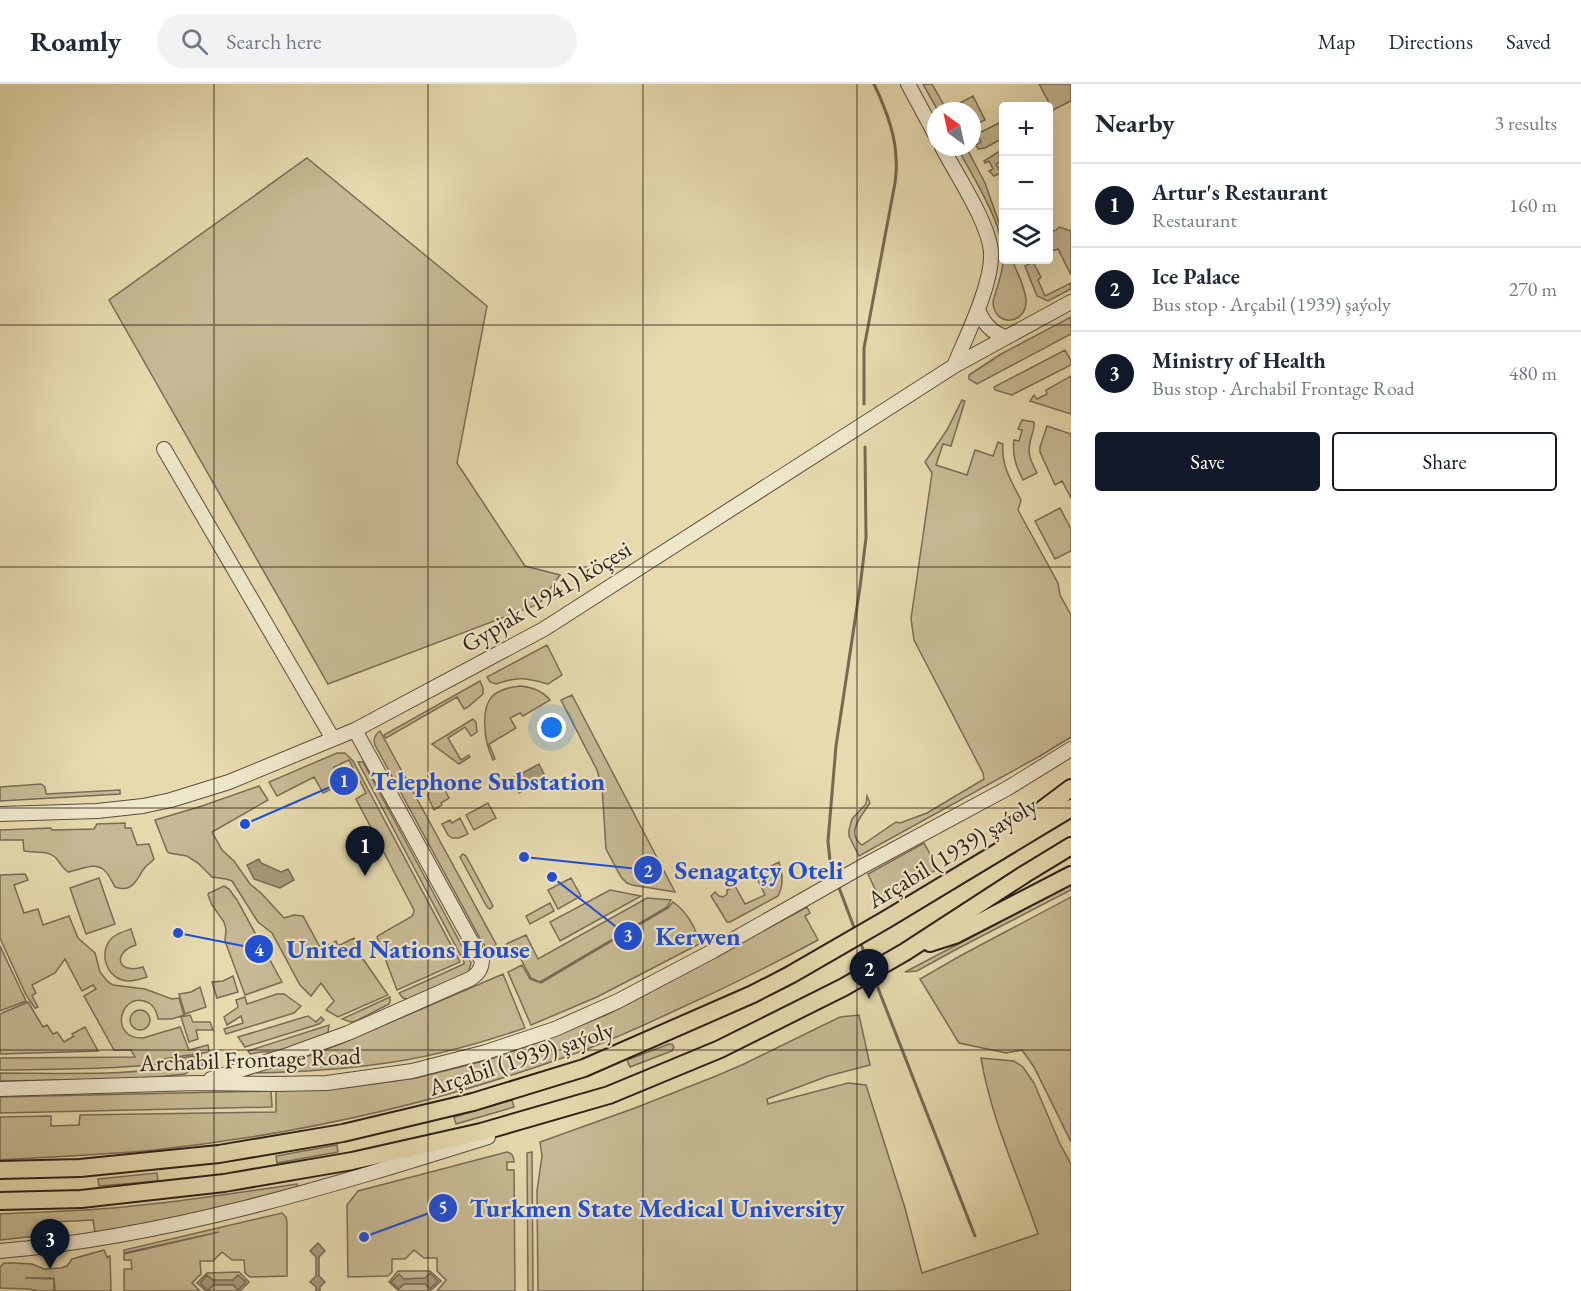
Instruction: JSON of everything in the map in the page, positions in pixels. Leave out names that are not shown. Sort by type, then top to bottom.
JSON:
[{"type":"main road","points":[[892,916],[1071,788]]},
{"type":"main road","name":"Arçabil (1939) şaýoly","points":[[0,1170],[80,1168],[219,1154],[344,1133],[473,1102],[584,1068],[753,994],[826,955],[1071,808]]},
{"type":"main road","points":[[0,1201],[81,1198],[224,1183],[352,1161],[481,1132],[609,1095],[720,1049],[844,987],[907,951],[1071,846]]},
{"type":"main road","points":[[907,951],[955,935],[1071,875]]},
{"type":"street","points":[[908,84],[927,119]]},
{"type":"street","points":[[947,156],[978,213],[991,254],[990,269],[978,309],[954,366]]},
{"type":"street","name":"Gypjak (1941) köçesi","points":[[0,814],[97,811],[143,806],[171,800],[229,782],[355,730],[544,629],[954,366],[1071,302]]},
{"type":"street","points":[[978,309],[991,331],[1006,337]]},
{"type":"street","points":[[164,448],[333,739]]},
{"type":"street","points":[[196,1083],[285,1056],[348,1033],[470,979],[481,968],[482,961],[355,730]]},
{"type":"street","name":"Archabil Frontage Road","points":[[0,1089],[196,1083],[327,1083],[412,1071],[486,1052],[547,1032],[597,1011],[713,951],[803,899],[1008,788],[1071,749]]},
{"type":"street","points":[[0,1251],[46,1247],[157,1229],[289,1197],[517,1128],[609,1095]]},
{"type":"shaded area","points":[[923,84],[932,84],[942,102],[933,102]]},
{"type":"shaded area","points":[[1039,84],[1071,85],[1071,101],[1053,110],[1053,102],[1049,102]]},
{"type":"shaded area","points":[[973,96],[976,102],[962,102]]},
{"type":"shaded area","points":[[999,123],[999,140],[981,149],[981,132]]},
{"type":"shaded area","points":[[999,152],[999,162],[996,164],[999,174],[994,176],[989,171],[993,169],[989,161],[985,163],[984,161]]},
{"type":"shaded area","points":[[962,156],[971,156],[985,183],[999,223],[999,233],[987,203]]},
{"type":"shaded area","points":[[307,158],[487,306],[457,463],[525,566],[560,575],[539,604],[328,684],[109,300]]},
{"type":"shaded area","points":[[1059,227],[1071,231],[1071,275],[1058,249],[1053,251],[1053,231]]},
{"type":"shaded area","points":[[1003,264],[1014,264],[1025,295],[1025,308],[1021,315],[1010,320],[999,316],[993,302]]},
{"type":"shaded area","points":[[1034,264],[1041,277],[1038,280],[1045,296],[1071,283],[1071,289],[1048,301],[1037,296],[1025,266]]},
{"type":"shaded area","points":[[1071,317],[1071,334],[977,384],[969,379],[969,375],[1001,354]]},
{"type":"shaded area","points":[[1065,350],[1071,365],[1012,395],[995,390],[994,387]]},
{"type":"shaded area","points":[[1071,376],[1071,414],[1030,401],[1034,395],[1037,399],[1047,394],[1046,390]]},
{"type":"shaded area","points":[[962,400],[965,401],[951,446],[943,444],[936,465],[967,475],[975,450],[993,456],[998,442],[1003,444],[1005,466],[1021,500],[1018,510],[1058,583],[1060,595],[1071,615],[1071,737],[859,856],[849,836],[849,830],[852,819],[866,804],[867,796],[870,803],[859,818],[855,830],[857,840],[862,845],[896,822],[900,823],[927,813],[984,779],[983,773],[914,640],[911,619],[932,473],[925,462],[947,430]]},
{"type":"shaded area","points":[[1022,420],[1034,422],[1029,451],[1037,473],[1023,480],[1014,456],[1014,440],[1019,441],[1022,430],[1018,429]]},
{"type":"shaded area","points":[[1047,426],[1071,434],[1071,498],[1062,481],[1055,485],[1040,452]]},
{"type":"shaded area","points":[[1060,508],[1071,529],[1071,551],[1055,559],[1035,521]]},
{"type":"shaded area","points":[[547,645],[562,675],[548,684],[522,679],[496,684],[490,682],[487,677]]},
{"type":"shaded area","points":[[480,681],[483,694],[468,707],[464,709],[457,697],[386,738],[384,735]]},
{"type":"shaded area","points":[[520,686],[536,690],[550,700],[523,716],[520,713],[510,718],[516,728],[489,744],[495,759],[493,760],[485,731],[488,703],[496,693]]},
{"type":"shaded area","points":[[572,695],[675,892],[627,883],[621,877],[606,849],[602,787],[597,770],[561,700]]},
{"type":"shaded area","points":[[473,719],[476,722],[477,732],[471,736],[465,727],[448,738],[461,760],[469,755],[470,757],[459,764],[432,744]]},
{"type":"shaded area","points":[[380,731],[496,944],[492,950],[482,942],[375,745],[374,737]]},
{"type":"shaded area","points":[[337,753],[345,753],[353,761],[460,962],[397,990],[377,937],[411,917],[414,910],[356,799],[366,793],[349,760],[334,767],[345,787],[334,788],[323,793],[314,777],[277,796],[269,782]]},
{"type":"shaded area","points":[[358,762],[363,762],[471,963],[468,974],[411,1000],[403,998],[399,993],[464,964],[464,962]]},
{"type":"shaded area","points":[[539,764],[546,778],[519,793],[511,779]]},
{"type":"shaded area","points":[[441,783],[449,798],[434,810],[428,794],[432,788]]},
{"type":"shaded area","points":[[41,784],[45,787],[46,794],[120,790],[120,794],[0,801],[0,787]]},
{"type":"shaded area","points":[[259,786],[268,800],[212,832],[222,850],[234,861],[250,884],[284,918],[294,915],[303,916],[321,949],[336,941],[338,946],[354,938],[357,943],[354,946],[388,995],[338,1017],[326,1010],[334,1001],[321,983],[311,996],[300,985],[272,933],[258,922],[232,881],[212,877],[187,856],[167,851],[155,820]]},
{"type":"shaded area","points":[[488,803],[496,818],[474,830],[466,815]]},
{"type":"shaded area","points":[[460,818],[468,834],[452,838],[442,824],[450,820],[452,823]]},
{"type":"shaded area","points":[[125,823],[125,828],[131,828],[137,845],[149,844],[154,859],[144,868],[136,882],[126,888],[115,887],[100,867],[91,866],[68,872],[52,855],[24,851],[23,840],[0,840],[0,830],[94,829],[97,824]]},
{"type":"shaded area","points":[[924,843],[938,869],[881,902],[868,874]]},
{"type":"shaded area","points":[[463,854],[493,906],[490,909],[460,857]]},
{"type":"shaded area","points":[[259,859],[261,863],[281,872],[288,869],[294,880],[280,888],[254,879],[247,865]]},
{"type":"shaded area","points":[[779,862],[782,879],[778,896],[727,922],[711,896],[715,892],[723,897],[727,894],[727,890],[735,886],[745,904],[765,895],[755,874]]},
{"type":"shaded area","points":[[25,874],[28,880],[14,885],[24,913],[38,909],[43,925],[69,916],[78,938],[95,953],[100,972],[108,982],[113,985],[145,989],[172,999],[179,998],[184,1015],[172,1019],[158,1019],[153,1006],[149,1003],[139,1000],[131,1002],[122,1015],[125,1031],[132,1036],[143,1038],[180,1027],[189,1050],[208,1045],[209,1052],[163,1059],[201,1055],[201,1058],[151,1065],[0,1070],[0,1058],[135,1057],[131,1050],[114,1050],[84,996],[96,989],[93,985],[82,991],[65,959],[55,973],[32,985],[36,993],[32,996],[38,1007],[35,1008],[26,995],[0,938],[0,875]]},
{"type":"shaded area","points":[[99,878],[115,924],[86,934],[70,888]]},
{"type":"shaded area","points":[[571,878],[581,896],[558,909],[548,890]]},
{"type":"shaded area","points":[[1071,885],[1071,890],[917,971],[905,972]]},
{"type":"shaded area","points":[[224,886],[237,900],[282,982],[245,995],[225,941],[224,922],[208,895]]},
{"type":"shaded area","points":[[610,890],[641,896],[560,941],[550,922]]},
{"type":"shaded area","points":[[1071,897],[1071,1142],[1034,1067],[1022,1050],[1006,1053],[959,1043],[920,979]]},
{"type":"shaded area","points":[[647,898],[671,900],[667,907],[540,982],[531,978],[515,948],[506,945],[526,935],[538,959]]},
{"type":"shaded area","points":[[673,902],[690,920],[699,944],[597,997],[531,1025],[508,972],[522,965],[530,979],[541,983],[668,908]]},
{"type":"shaded area","points":[[550,903],[554,911],[530,924],[526,916]]},
{"type":"shaded area","points":[[807,907],[810,913],[805,916],[818,940],[633,1030],[581,1051],[467,1089],[312,1126],[207,1144],[96,1155],[0,1160],[0,1117],[51,1116],[51,1126],[79,1125],[80,1115],[276,1112],[276,1091],[350,1087],[416,1078],[488,1060],[606,1015]]},
{"type":"shaded area","points":[[131,929],[136,945],[123,953],[121,962],[128,968],[143,967],[147,977],[128,981],[114,976],[106,964],[105,957],[108,943],[113,937]]},
{"type":"shaded area","points":[[0,946],[26,1001],[0,1011]]},
{"type":"shaded area","points":[[503,974],[525,1028],[453,1050],[416,1058],[333,1069],[256,1073],[340,1044]]},
{"type":"shaded area","points":[[233,976],[238,992],[217,998],[212,982],[223,981]]},
{"type":"shaded area","points":[[200,987],[206,1007],[185,1014],[179,994],[191,992]]},
{"type":"shaded area","points":[[277,994],[284,994],[301,1006],[294,1013],[226,1034],[224,1029],[243,1023],[241,1016],[227,1025],[224,1017],[238,1007],[236,1000],[245,997],[247,1004]]},
{"type":"shaded area","points":[[390,997],[389,1004],[356,1021],[342,1019]]},
{"type":"shaded area","points":[[28,1002],[43,1027],[47,1025],[53,1034],[57,1032],[64,1042],[74,1036],[72,1034],[85,1027],[98,1051],[0,1054],[0,1014]]},
{"type":"shaded area","points":[[140,1010],[147,1013],[150,1020],[147,1027],[140,1030],[133,1027],[130,1020],[133,1013]]},
{"type":"shaded area","points":[[190,1015],[193,1022],[210,1022],[213,1030],[196,1030],[198,1039],[189,1042],[181,1017]]},
{"type":"shaded area","points":[[859,1015],[870,1065],[828,1076],[767,1099],[768,1104],[848,1083],[866,1085],[905,1208],[922,1273],[1038,1234],[998,1125],[981,1058],[1014,1061],[1023,1067],[1034,1083],[1071,1164],[1071,1291],[538,1291],[537,1191],[542,1156],[540,1142],[716,1076],[840,1017]]},
{"type":"shaded area","points":[[308,1016],[316,1022],[321,1017],[324,1020],[319,1024],[245,1047],[238,1037]]},
{"type":"shaded area","points":[[329,1025],[326,1034],[276,1052],[250,1054],[248,1051]]},
{"type":"shaded area","points":[[669,1044],[674,1047],[672,1051],[630,1067],[627,1060]]},
{"type":"shaded area","points":[[202,1062],[202,1066],[185,1074],[139,1079],[0,1081],[0,1073],[127,1072]]},
{"type":"shaded area","points":[[271,1091],[272,1107],[0,1113],[0,1097]]},
{"type":"shaded area","points":[[512,1100],[514,1107],[456,1124],[454,1117]]},
{"type":"shaded area","points":[[337,1145],[338,1152],[277,1163],[276,1156]]},
{"type":"shaded area","points":[[507,1152],[513,1156],[514,1160],[514,1162],[507,1162],[507,1170],[514,1170],[515,1291],[437,1291],[446,1280],[437,1271],[437,1258],[424,1258],[414,1250],[405,1259],[392,1259],[392,1272],[388,1276],[348,1277],[347,1205],[358,1191]]},
{"type":"shaded area","points":[[532,1152],[533,1291],[528,1291],[527,1153]]},
{"type":"shaded area","points":[[157,1173],[158,1181],[99,1186],[98,1179]]},
{"type":"shaded area","points":[[297,1184],[298,1187],[195,1214],[95,1233],[93,1220],[54,1222],[54,1234],[0,1240],[0,1214],[116,1208]]},
{"type":"shaded area","points":[[282,1213],[287,1223],[287,1276],[250,1277],[245,1273],[244,1260],[232,1260],[222,1252],[213,1261],[200,1261],[201,1274],[192,1283],[200,1291],[124,1291],[124,1269],[132,1269],[131,1260],[124,1260],[124,1254],[219,1232],[124,1253],[124,1250]]},
{"type":"shaded area","points":[[318,1243],[325,1251],[319,1257],[319,1276],[325,1282],[320,1287],[320,1291],[316,1291],[316,1287],[310,1282],[316,1276],[316,1257],[310,1251]]},
{"type":"shaded area","points":[[104,1250],[107,1257],[110,1256],[111,1291],[55,1291],[54,1278],[25,1278],[54,1279],[54,1291],[0,1288],[0,1267],[4,1263],[32,1264],[44,1269],[61,1268],[67,1266],[72,1259]]},
{"type":"shaded area","points":[[398,1271],[430,1271],[441,1281],[430,1291],[399,1291],[389,1282]]},
{"type":"shaded area","points":[[239,1272],[249,1282],[240,1291],[206,1291],[197,1283],[207,1273]]},
{"type":"shaded area","points":[[430,1273],[438,1281],[430,1289],[425,1284],[404,1284],[399,1289],[391,1282],[399,1274],[404,1279],[425,1278]]},
{"type":"shaded area","points":[[207,1275],[213,1280],[233,1280],[238,1275],[246,1282],[238,1290],[233,1285],[213,1285],[208,1291],[200,1283]]},
{"type":"waterway","points":[[864,404],[864,348],[896,168],[892,130],[874,84]]},
{"type":"waterway","points":[[835,876],[830,861],[828,841],[836,746],[866,538],[865,447]]},
{"type":"waterway","points":[[838,885],[855,930]]},
{"type":"waterway","points":[[860,941],[869,966]]},
{"type":"waterway","points":[[874,978],[975,1236]]},
{"type":"place","name":"Telephone Substation","points":[[245,824]]},
{"type":"place","name":"Senagatçy Oteli","points":[[524,857]]},
{"type":"place","name":"Artur's Restaurant","points":[[365,876]]},
{"type":"place","name":"Kerwen","points":[[552,877]]},
{"type":"place","name":"United Nations House","points":[[178,933]]},
{"type":"place","name":"Ice Palace","points":[[869,999]]},
{"type":"place","name":"Turkmen State Medical University","points":[[364,1237]]},
{"type":"place","name":"Ministry of Health","points":[[50,1269]]}]
